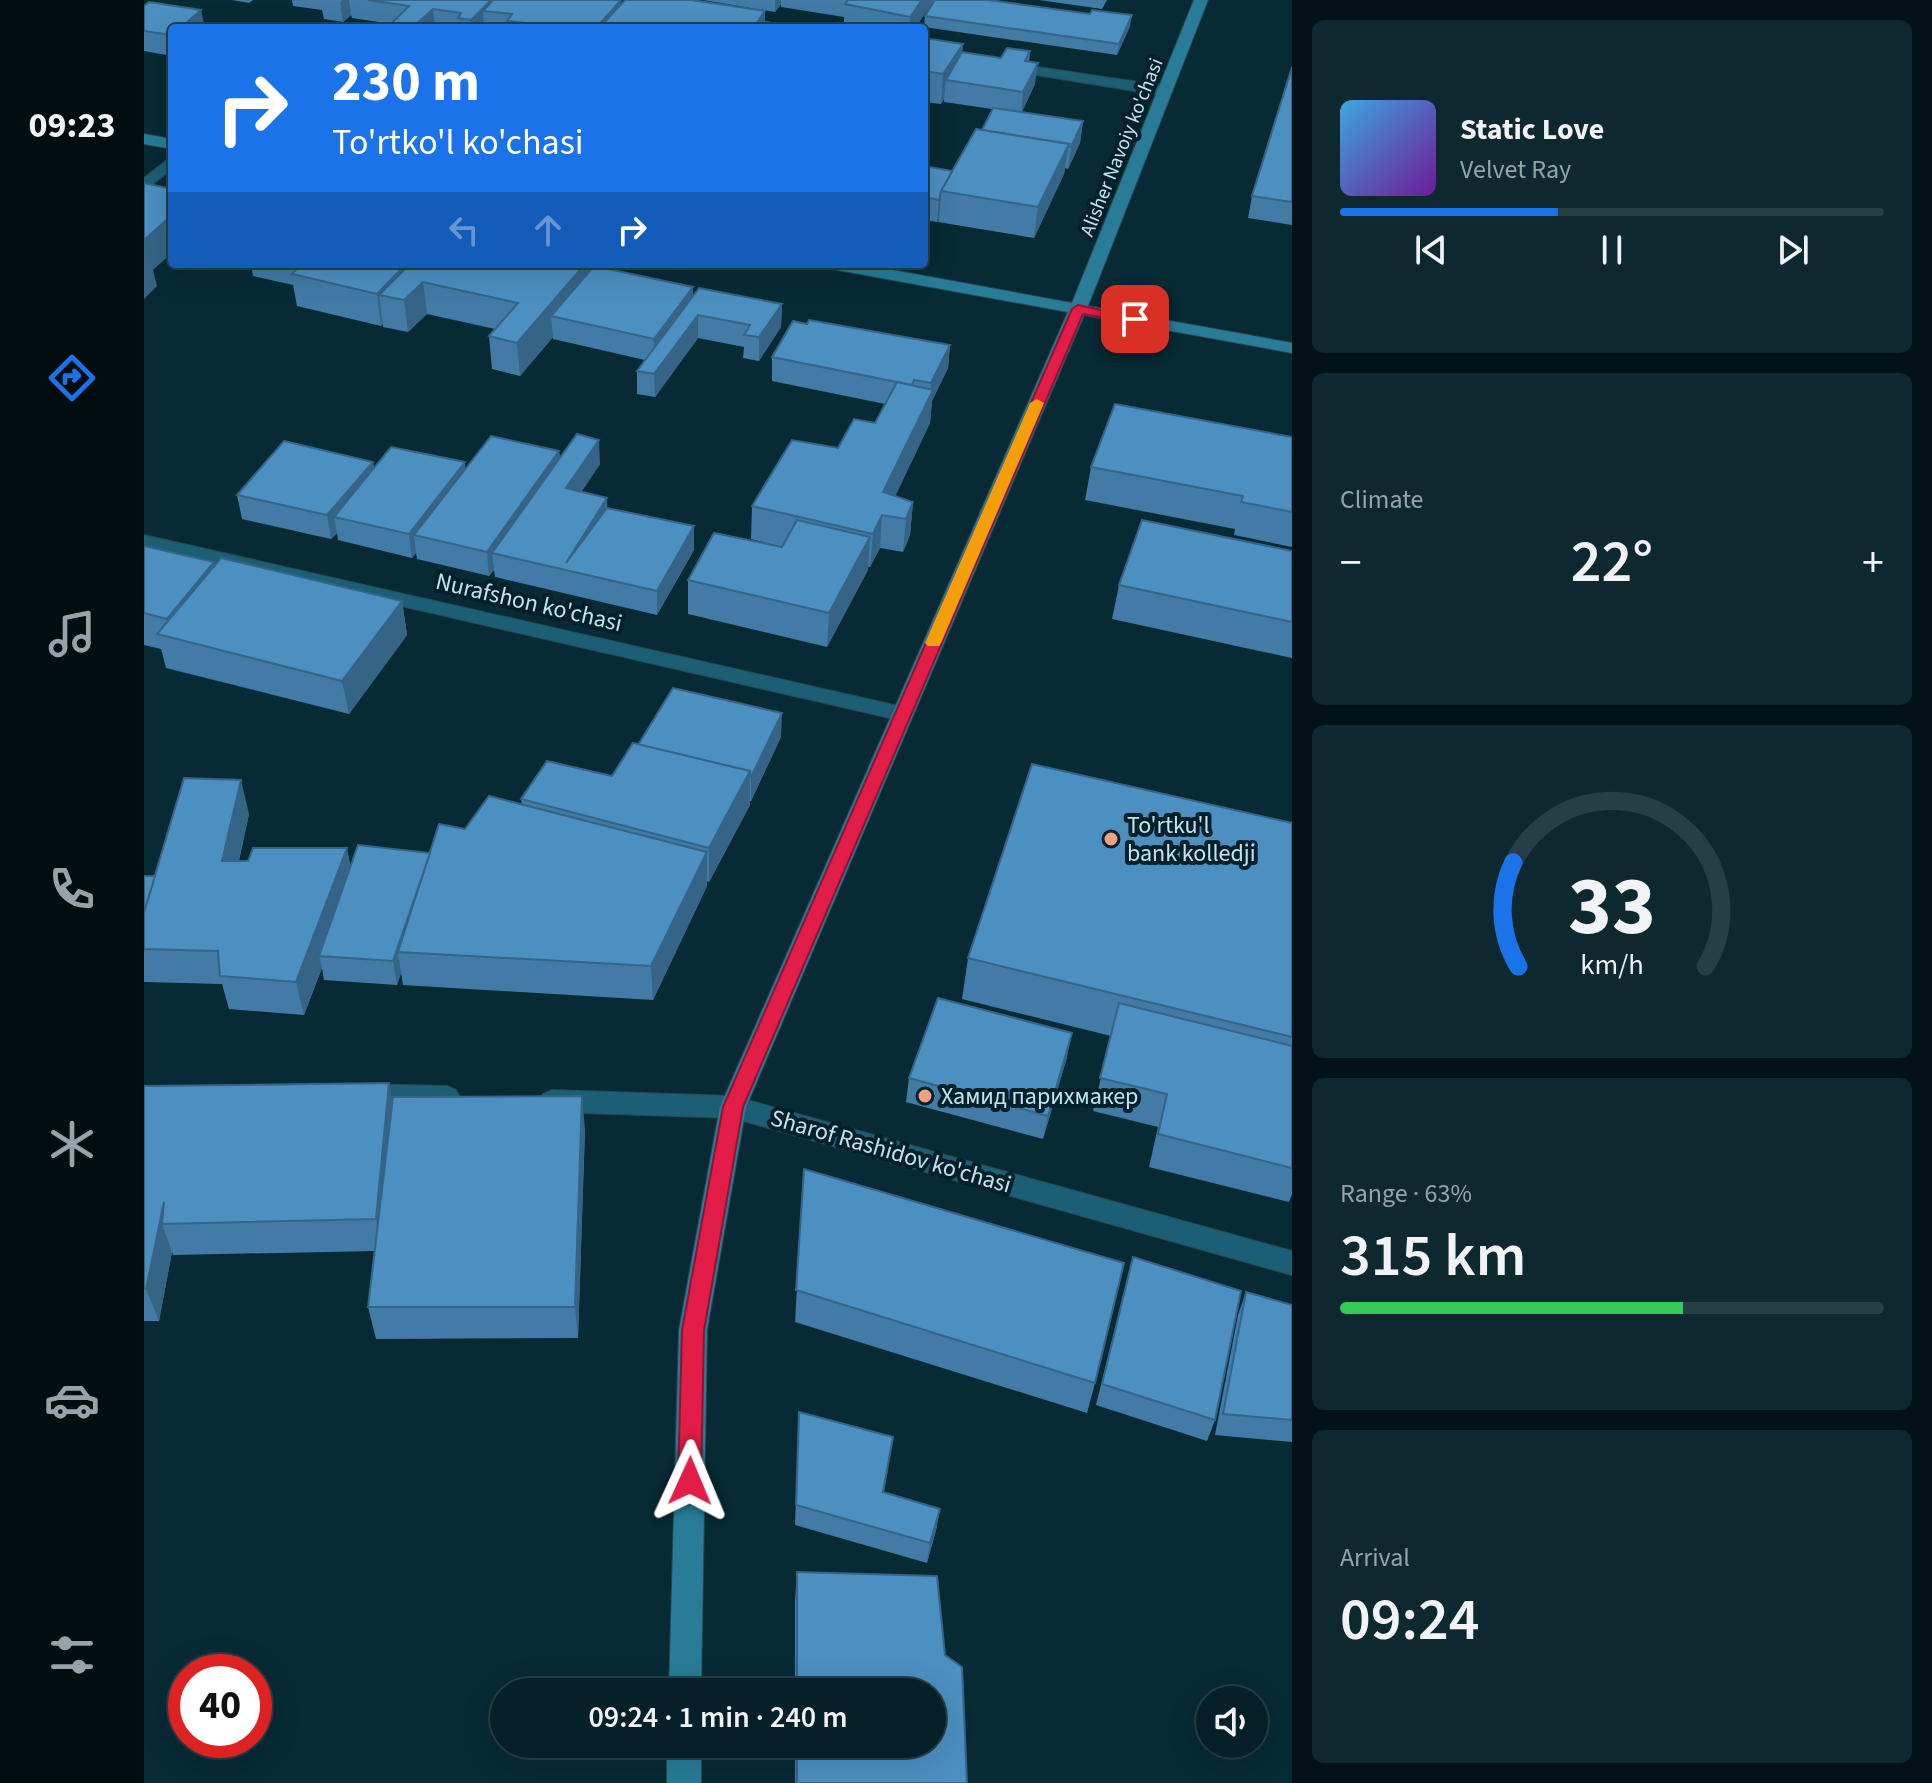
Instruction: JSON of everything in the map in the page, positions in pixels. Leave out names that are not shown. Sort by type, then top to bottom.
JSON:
[{"type":"street","name":"Alisher Navoiy ko'chasi","points":[[685,1678],[693,1330],[733,1107],[1078,309],[1201,0]]},
{"type":"street","points":[[984,63],[1165,91]]},
{"type":"street","points":[[144,139],[168,143]]},
{"type":"street","points":[[144,186],[168,165]]},
{"type":"street","points":[[854,268],[1292,348]]},
{"type":"street","name":"Nurafshon ko'chasi","points":[[144,541],[903,714]]},
{"type":"street","points":[[335,1094],[478,1098]]},
{"type":"street","name":"Sharof Rashidov ko'chasi","points":[[526,1100],[733,1107],[1292,1263]]},
{"type":"street","points":[[684,1758],[684,1783]]},
{"type":"building","points":[[368,0],[491,0],[471,20],[458,18],[461,13],[433,9],[416,24],[392,23],[409,6]]},
{"type":"building","points":[[493,0],[621,0],[600,24],[507,21],[512,14],[483,11]]},
{"type":"building","points":[[625,0],[692,0],[765,11],[756,24],[603,24]]},
{"type":"building","points":[[848,0],[922,0],[910,17],[845,4]]},
{"type":"building","points":[[935,0],[989,0],[1090,14],[1092,10],[1132,15],[1119,44],[925,16]]},
{"type":"building","points":[[149,2],[201,10],[185,24],[168,24],[168,35],[144,31],[144,6]]},
{"type":"building","points":[[928,39],[963,44],[943,74],[928,72]]},
{"type":"building","points":[[1007,48],[1030,51],[1025,61],[1038,63],[1023,92],[946,80],[962,52],[1001,58]]},
{"type":"building","points":[[1292,67],[1292,202],[1252,196]]},
{"type":"building","points":[[993,108],[1083,121],[1071,147],[1069,144],[982,130]]},
{"type":"building","points":[[976,129],[1069,144],[1038,207],[941,191]]},
{"type":"building","points":[[928,167],[952,171],[939,200],[928,198]]},
{"type":"building","points":[[144,183],[168,188],[168,219],[144,240]]},
{"type":"building","points":[[297,268],[402,268],[377,294],[292,274]]},
{"type":"building","points":[[406,268],[582,268],[517,343],[489,336],[518,303],[423,282],[404,300],[379,295]]},
{"type":"building","points":[[592,268],[693,287],[654,339],[551,316]]},
{"type":"building","points":[[699,288],[782,304],[759,337],[744,335],[750,325],[698,315],[654,374],[637,371]]},
{"type":"building","points":[[809,320],[950,345],[931,383],[914,380],[912,385],[772,357],[793,321],[807,324]]},
{"type":"building","points":[[897,382],[933,390],[883,492],[913,502],[906,519],[882,515],[873,534],[752,506],[792,440],[838,448],[854,419],[875,423]]},
{"type":"building","points":[[1115,404],[1292,437],[1292,512],[1241,502],[1243,496],[1091,467]]},
{"type":"building","points":[[577,434],[599,440],[566,488],[607,498],[566,563],[607,508],[694,526],[657,591],[492,553]]},
{"type":"building","points":[[491,436],[559,451],[487,552],[414,535]]},
{"type":"building","points":[[284,441],[373,462],[327,515],[237,495]]},
{"type":"building","points":[[391,447],[465,462],[409,534],[334,517]]},
{"type":"building","points":[[797,520],[870,537],[829,613],[688,580],[714,533],[782,547]]},
{"type":"building","points":[[1142,520],[1292,551],[1292,622],[1119,585]]},
{"type":"building","points":[[144,546],[214,562],[167,619],[144,613]]},
{"type":"building","points":[[221,558],[402,601],[342,681],[157,634]]},
{"type":"building","points":[[673,688],[782,713],[751,777],[750,771],[638,745]]},
{"type":"building","points":[[633,743],[750,771],[709,848],[521,799],[547,761],[612,776]]},
{"type":"building","points":[[1032,764],[1292,823],[1292,1037],[968,958]]},
{"type":"building","points":[[184,778],[241,780],[222,861],[248,861],[253,848],[347,848],[296,982],[220,976],[218,951],[144,949],[144,912]]},
{"type":"building","points":[[489,796],[707,852],[651,966],[398,952],[439,824],[465,829]]},
{"type":"building","points":[[358,845],[430,853],[393,961],[319,956]]},
{"type":"building","points":[[144,876],[155,876],[144,912]]},
{"type":"building","points":[[938,998],[1072,1033],[1048,1116],[909,1078]]},
{"type":"building","points":[[1119,1003],[1292,1046],[1292,1168],[1158,1134],[1167,1094],[1100,1078]]},
{"type":"building","points":[[389,1083],[376,1219],[162,1224],[164,1202],[144,1289],[144,1086]]},
{"type":"building","points":[[582,1096],[575,1307],[368,1307],[393,1097]]},
{"type":"building","points":[[804,1169],[1124,1263],[1095,1383],[796,1290]]},
{"type":"building","points":[[1133,1257],[1241,1291],[1215,1420],[1102,1384]]},
{"type":"building","points":[[1246,1292],[1292,1305],[1292,1420],[1223,1414]]},
{"type":"building","points":[[799,1412],[893,1437],[883,1492],[940,1509],[930,1543],[796,1505]]},
{"type":"building","points":[[797,1572],[937,1576],[945,1655],[962,1667],[967,1783],[797,1783],[797,1758],[946,1758],[946,1678],[797,1678]]},
{"type":"slow traffic","points":[[933,643],[1037,403]]},
{"type":"place","name":"To'rtku'l bank kolledji","points":[[1111,839]]},
{"type":"place","name":"Хамид парихмакер","points":[[925,1096]]},
{"type":"route","points":[[690,1481],[693,1330],[733,1107],[1078,309],[1135,319]]}]
